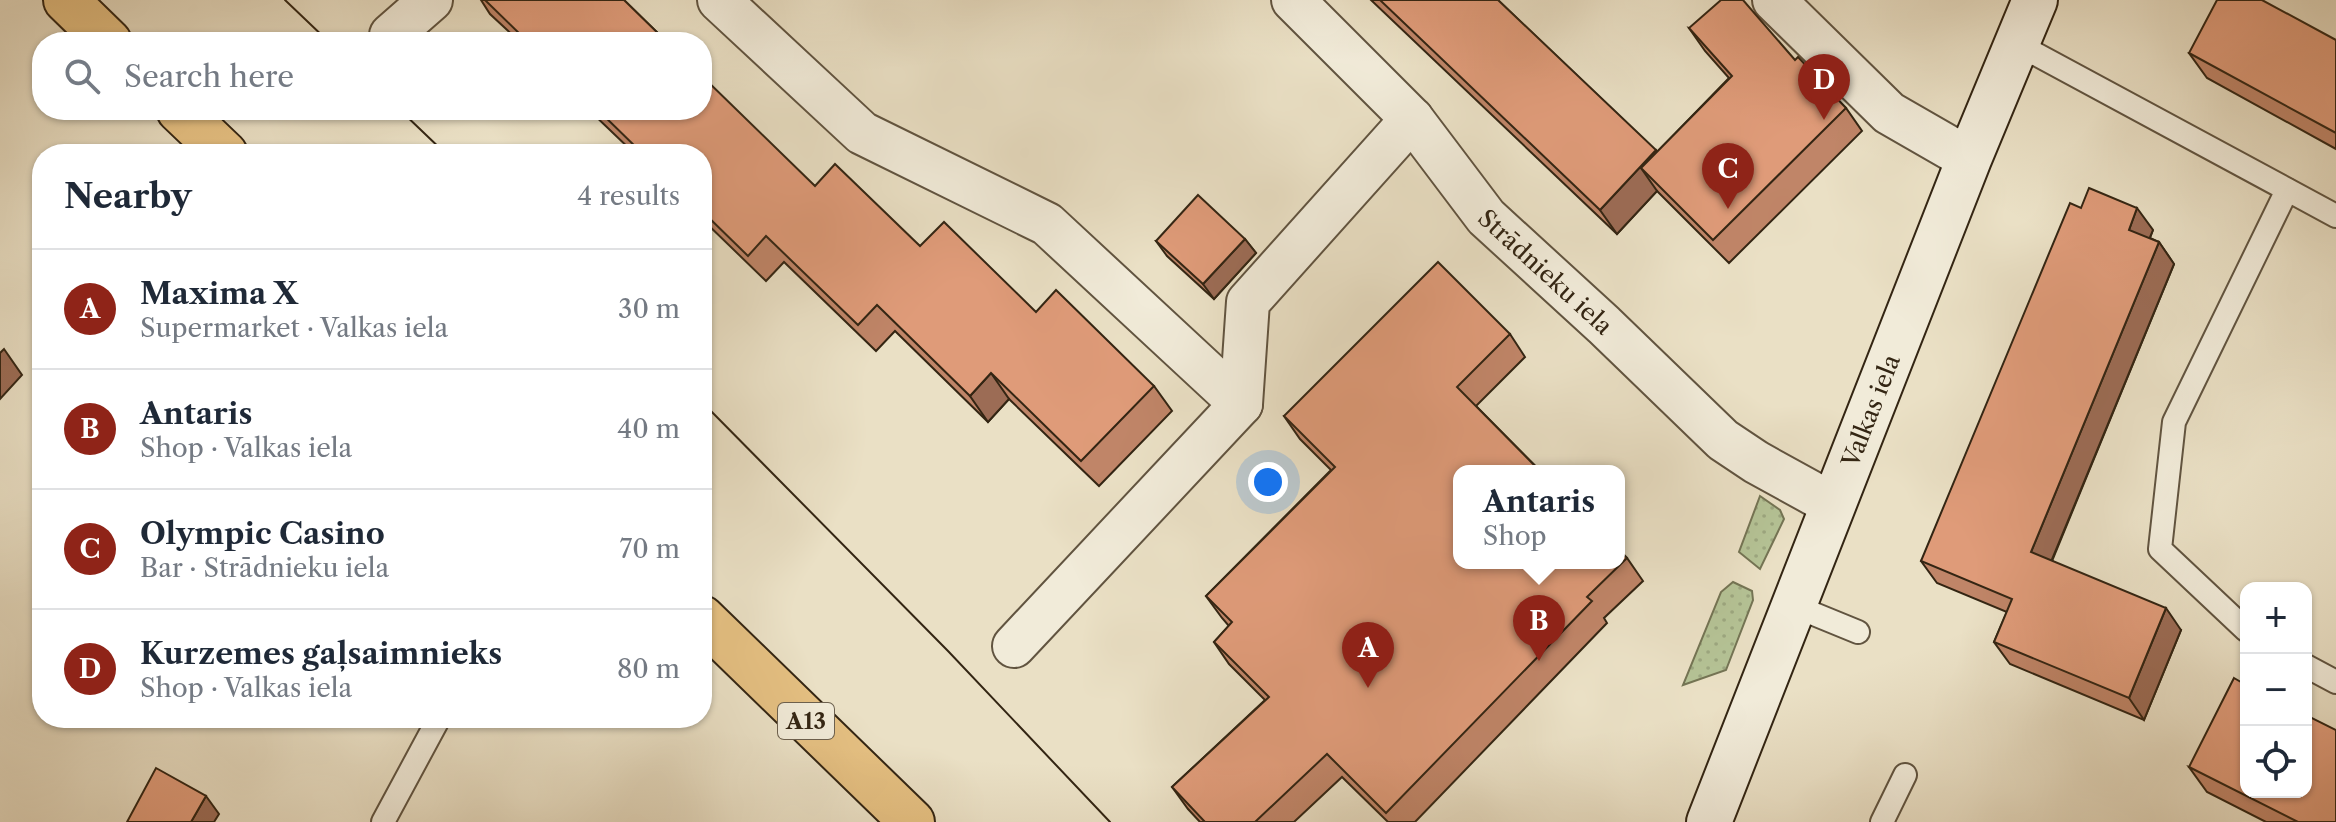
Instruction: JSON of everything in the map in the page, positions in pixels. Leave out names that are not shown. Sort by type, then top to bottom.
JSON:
[{"type":"main road","points":[[66,0],[99,32]]},
{"type":"main road","points":[[189,120],[215,144]]},
{"type":"main road","name":"A13","points":[[712,628],[912,822]]},
{"type":"street","points":[[394,32],[431,0]]},
{"type":"street","points":[[719,0],[862,133],[1047,224],[1241,404]]},
{"type":"street","name":"Strādnieku iela","points":[[1293,0],[1412,119],[1486,217],[1723,440],[1832,504]]},
{"type":"street","points":[[1774,0],[1889,113],[1969,159]]},
{"type":"street","name":"Valkas iela","points":[[1709,822],[1832,504],[2035,0]]},
{"type":"street","points":[[1014,646],[1241,404],[1248,302],[1412,119]]},
{"type":"lane","points":[[2017,44],[2336,216]]},
{"type":"lane","points":[[2240,624],[2160,549],[2174,422],[2287,190]]},
{"type":"lane","points":[[1792,605],[1858,632]]},
{"type":"lane","points":[[2312,669],[2336,682]]},
{"type":"lane","points":[[383,822],[434,728]]},
{"type":"lane","points":[[1882,822],[1905,775]]},
{"type":"green space","points":[[1760,496],[1780,510],[1784,519],[1760,569],[1739,552]]},
{"type":"green space","points":[[1733,582],[1752,591],[1753,600],[1726,670],[1683,685],[1721,592]]},
{"type":"building","points":[[485,0],[624,0],[657,32],[518,32]]},
{"type":"building","points":[[1380,0],[1498,0],[1656,150],[1600,210]]},
{"type":"building","points":[[1721,0],[1743,0],[1795,60],[1798,57],[1846,108],[1713,240],[1641,168],[1732,76],[1689,28]]},
{"type":"building","points":[[2217,0],[2262,0],[2336,40],[2336,133],[2189,53]]},
{"type":"building","points":[[712,86],[815,186],[835,164],[920,246],[944,222],[1036,312],[1056,290],[1154,386],[1081,461],[991,373],[970,396],[877,305],[858,325],[766,236],[748,256],[712,221],[712,144],[633,144],[608,120],[712,120]]},
{"type":"building","points":[[2089,188],[2137,208],[2129,230],[2159,242],[2031,552],[2166,608],[2129,698],[1994,642],[2012,599],[1921,561],[2070,203],[2081,208]]},
{"type":"building","points":[[1198,195],[1245,239],[1203,284],[1156,241]]},
{"type":"building","points":[[1438,262],[1510,334],[1457,387],[1534,465],[1453,465],[1453,569],[1616,569],[1587,597],[1592,601],[1386,813],[1327,754],[1255,822],[1205,822],[1172,787],[1269,697],[1214,642],[1232,622],[1206,596],[1335,467],[1284,416]]},
{"type":"building","points":[[2234,678],[2240,682],[2240,793],[2189,767]]},
{"type":"building","points":[[2312,718],[2336,730],[2336,822],[2298,822],[2250,798],[2312,798]]},
{"type":"building","points":[[156,768],[206,796],[191,822],[127,822]]},
{"type":"tram line","points":[[285,0],[319,32]]},
{"type":"tram line","points":[[410,120],[436,144]]},
{"type":"tram line","points":[[712,412],[948,651],[1110,822]]},
{"type":"place","name":"Kurzemes gaļsaimnieks","points":[[1824,120]]},
{"type":"place","name":"Olympic Casino","points":[[1728,209]]},
{"type":"place","name":"Antaris","points":[[1539,661]]},
{"type":"place","name":"Maxima X","points":[[1368,688]]}]
